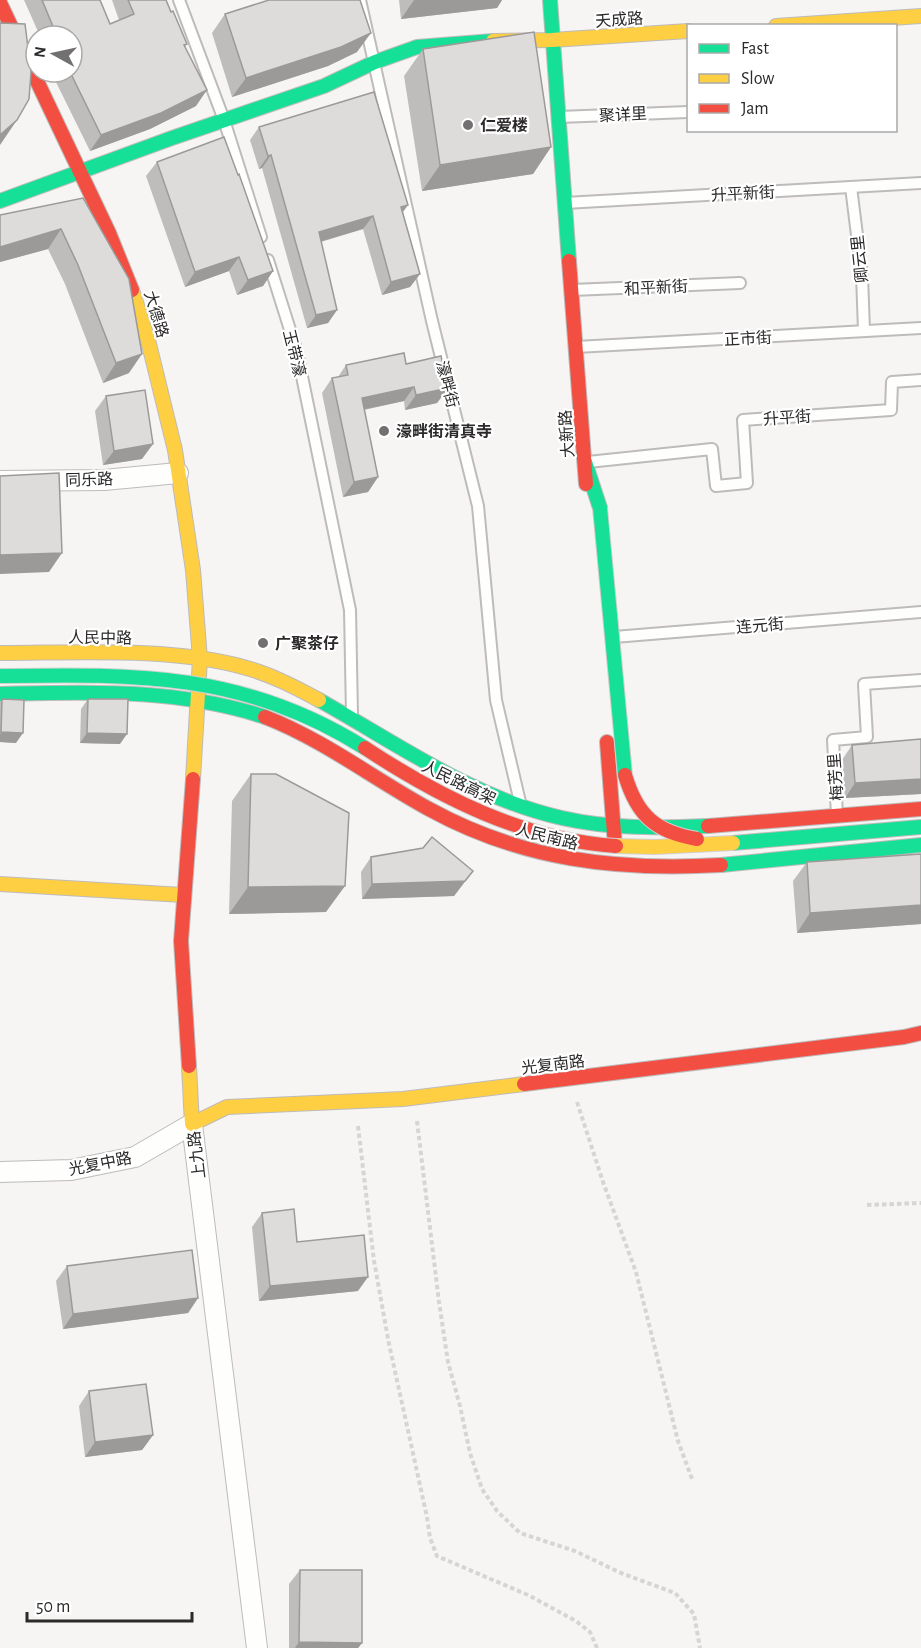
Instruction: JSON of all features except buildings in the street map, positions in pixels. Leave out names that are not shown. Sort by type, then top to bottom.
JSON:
[{"type":"main road","name":"大新路","points":[[550,0],[599,644]]},
{"type":"main road","name":"大德路","points":[[0,3],[109,233],[131,286],[161,392],[178,473],[193,570],[200,659]]},
{"type":"main road","points":[[805,24],[921,16]]},
{"type":"main road","name":"天成路","points":[[0,201],[324,86],[375,62],[417,47],[477,41],[552,40],[687,31]]},
{"type":"main road","points":[[585,462],[600,508],[625,775],[629,793],[638,809],[648,820],[662,829],[692,838],[733,843]]},
{"type":"main road","name":"人民中路","points":[[0,653],[150,654],[200,659]]},
{"type":"main road","name":"人民南路","points":[[200,659],[229,663],[256,671],[352,718],[434,768],[490,796],[560,817],[614,827],[693,826],[921,809]]},
{"type":"main road","name":"上九路","points":[[192,1124],[181,941],[200,659]]},
{"type":"main road","name":"人民路高架","points":[[0,676],[162,676],[219,686],[281,706],[316,721],[348,738],[417,782],[489,816],[521,827],[585,843],[666,848],[921,827]]},
{"type":"main road","points":[[0,694],[129,693],[198,700]]},
{"type":"main road","name":"人民南路","points":[[198,700],[232,707],[299,732],[431,810],[499,840],[548,855],[616,866],[649,867],[717,865],[921,845]]},
{"type":"main road","points":[[606,730],[616,866]]},
{"type":"main road","points":[[0,884],[183,895]]},
{"type":"main road","name":"光复南路","points":[[192,1124],[227,1107],[415,1098],[904,1037],[921,1033]]},
{"type":"street","name":"同乐路","points":[[0,481],[104,480],[178,473]]},
{"type":"street","name":"光复中路","points":[[0,1172],[71,1170],[135,1157],[192,1124]]},
{"type":"street","name":"上九路","points":[[192,1124],[257,1648]]},
{"type":"lane","name":"玉带濠","points":[[179,0],[224,120],[297,351],[350,610],[352,718]]},
{"type":"lane","name":"濠畔街","points":[[360,0],[432,321],[478,506],[496,700],[521,806]]},
{"type":"lane","name":"聚详里","points":[[558,117],[687,111]]},
{"type":"lane","name":"升平新街","points":[[565,203],[921,183]]},
{"type":"lane","name":"卿云里","points":[[851,187],[862,275],[864,331]]},
{"type":"lane","name":"和平新街","points":[[572,291],[740,283]]},
{"type":"lane","name":"正市街","points":[[576,347],[921,328]]},
{"type":"lane","name":"升平街","points":[[585,462],[712,449],[716,486],[747,483],[742,420],[891,410],[892,382],[921,380]]},
{"type":"lane","name":"连元街","points":[[599,644],[921,612]]},
{"type":"lane","name":"梅芳里","points":[[837,815],[833,740],[867,737],[864,684],[921,680]]},
{"type":"path","points":[[569,1079],[636,1272],[678,1441],[692,1479]]},
{"type":"path","points":[[415,1098],[448,1362],[470,1453],[482,1489],[497,1511],[520,1533],[575,1551],[621,1573],[675,1593],[694,1614],[700,1648]]},
{"type":"path","points":[[354,1101],[374,1261],[389,1344],[430,1538],[437,1556],[528,1595],[576,1621],[590,1632],[597,1648]]},
{"type":"path","points":[[867,1205],[921,1203]]},
{"type":"traffic: fast","points":[[550,0],[569,261]]},
{"type":"traffic: fast","points":[[0,201],[172,138],[324,86],[375,62],[417,47],[493,41]]},
{"type":"traffic: fast","points":[[585,462],[600,508]]},
{"type":"traffic: fast","points":[[600,508],[625,775]]},
{"type":"traffic: fast","points":[[0,676],[144,678],[232,691],[276,704],[320,723],[365,748]]},
{"type":"traffic: fast","points":[[0,694],[101,693],[167,696],[232,708],[265,717]]},
{"type":"traffic: fast","points":[[319,700],[436,768],[497,797],[529,809],[580,822],[616,826],[708,826]]},
{"type":"traffic: fast","points":[[733,843],[921,827]]},
{"type":"traffic: fast","points":[[721,865],[921,845]]},
{"type":"traffic: slow","points":[[805,24],[921,16]]},
{"type":"traffic: slow","points":[[493,41],[552,40],[687,31]]},
{"type":"traffic: slow","points":[[132,290],[148,340],[175,450],[193,570],[200,659],[193,779]]},
{"type":"traffic: slow","points":[[0,653],[123,652],[185,656],[263,673],[319,700]]},
{"type":"traffic: slow","points":[[616,846],[655,847],[733,843]]},
{"type":"traffic: slow","points":[[0,884],[183,895]]},
{"type":"traffic: slow","points":[[189,1066],[192,1124],[227,1107],[403,1099],[524,1084]]},
{"type":"traffic: jam","points":[[0,3],[109,233],[132,290]]},
{"type":"traffic: jam","points":[[569,261],[586,484]]},
{"type":"traffic: jam","points":[[265,717],[328,748],[429,809],[499,840],[535,851],[607,863],[644,866],[721,865]]},
{"type":"traffic: jam","points":[[607,742],[615,846]]},
{"type":"traffic: jam","points":[[365,748],[423,784],[516,826],[582,842],[616,846]]},
{"type":"traffic: jam","points":[[625,775],[636,801],[650,820],[670,832],[697,839]]},
{"type":"traffic: jam","points":[[189,1066],[181,941],[193,779]]},
{"type":"traffic: jam","points":[[708,826],[921,809]]},
{"type":"traffic: jam","points":[[524,1084],[904,1037],[921,1033]]},
{"type":"place","name":"仁爱楼","points":[[468,125]]},
{"type":"place","name":"濠畔街清真寺","points":[[384,431]]},
{"type":"place","name":"广聚茶仔","points":[[263,643]]}]
